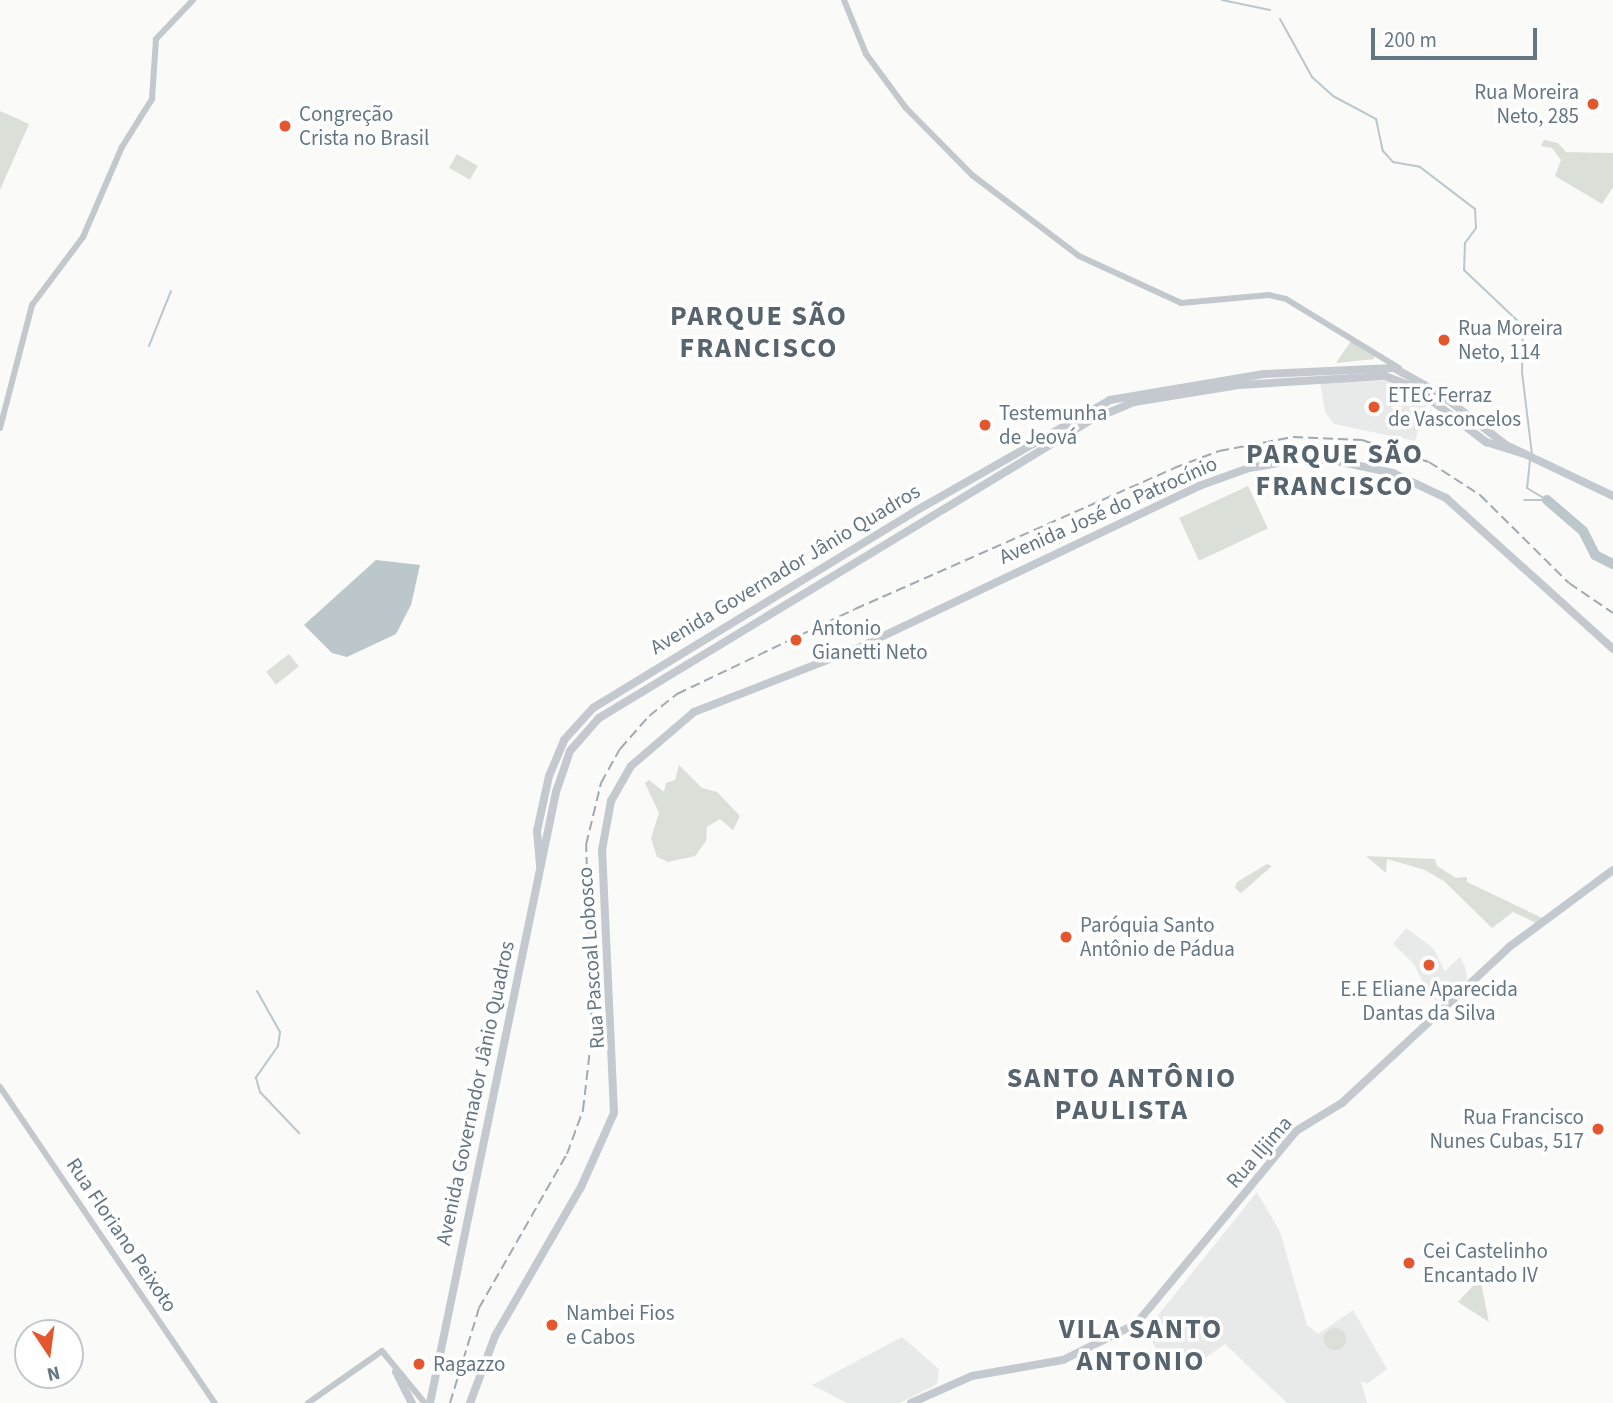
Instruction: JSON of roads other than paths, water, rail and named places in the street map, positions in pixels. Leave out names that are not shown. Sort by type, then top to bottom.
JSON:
[{"type":"main road","points":[[1156,393],[1332,367],[1400,369],[1529,455],[1613,496]]},
{"type":"main road","points":[[1156,393],[1338,376],[1395,378],[1497,448],[1529,455]]},
{"type":"main road","name":"Avenida Governador Jânio Quadros","points":[[541,868],[538,825],[556,755],[585,716],[780,592],[920,508],[1107,407],[1156,393]]},
{"type":"main road","name":"Avenida Governador Jânio Quadros","points":[[428,1400],[446,1326],[548,830],[564,765],[579,738],[599,718],[853,566],[1107,407]]},
{"type":"main road","points":[[1462,423],[1471,418]]},
{"type":"main road","name":"Avenida José do Patrocínio","points":[[877,640],[1109,525],[1199,486],[1275,462],[1332,460],[1403,475],[1452,503],[1507,551],[1545,592],[1613,649]]},
{"type":"main road","points":[[920,508],[930,518]]},
{"type":"main road","points":[[906,517],[913,529]]},
{"type":"main road","points":[[853,566],[865,551],[865,542]]},
{"type":"main road","points":[[799,597],[796,588],[817,570]]},
{"type":"main road","points":[[780,592],[782,607]]},
{"type":"main road","name":"Rua Pascoal Lobosco","points":[[471,1401],[495,1336],[587,1176],[614,1113],[602,850],[606,817],[617,788],[649,747],[694,712],[877,640]]},
{"type":"main road","points":[[538,825],[548,830]]},
{"type":"main road","name":"Rua Iljima","points":[[912,1403],[972,1376],[1063,1360],[1136,1324],[1296,1130],[1342,1103],[1509,947],[1613,870]]},
{"type":"main road","points":[[396,1372],[412,1403]]},
{"type":"street","points":[[0,428],[32,304],[83,237],[122,147],[152,99],[156,39],[193,0]]},
{"type":"street","points":[[844,0],[874,68],[972,176],[1079,256],[1181,303],[1279,296],[1400,369]]},
{"type":"street","points":[[1377,355],[1395,378]]},
{"type":"street","name":"Rua Floriano Peixoto","points":[[0,1087],[215,1403]]},
{"type":"street","points":[[308,1403],[382,1351],[396,1372],[428,1400]]},
{"type":"waterway","points":[[1222,0],[1270,10]]},
{"type":"waterway","points":[[1280,19],[1312,77],[1333,96],[1376,119],[1383,151],[1393,162],[1420,167],[1475,209],[1476,228],[1465,243],[1464,270],[1523,326],[1522,372],[1532,455]]},
{"type":"waterway","points":[[149,346],[171,291]]},
{"type":"waterway","points":[[1530,460],[1527,488],[1547,500]]},
{"type":"waterway","points":[[1524,500],[1547,500]]},
{"type":"waterway","points":[[1547,500],[1583,531],[1595,555],[1613,564]]},
{"type":"waterway","points":[[257,991],[280,1032],[278,1046],[256,1078],[260,1092],[299,1133]]},
{"type":"railway","points":[[450,1403],[479,1308],[567,1154],[583,1110],[592,1032],[586,845],[601,783],[620,749],[649,716],[677,694],[855,609],[1174,468],[1219,451],[1293,437],[1362,440],[1429,462],[1480,495],[1569,583],[1613,613]]},
{"type":"place","name":"Rua Moreira Neto, 285","points":[[1593,104]]},
{"type":"place","name":"Congreção Crista no Brasil","points":[[285,126]]},
{"type":"place","name":"Rua Moreira Neto, 114","points":[[1444,340]]},
{"type":"place","name":"ETEC Ferraz de Vasconcelos","points":[[1374,407]]},
{"type":"place","name":"Testemunha de Jeová","points":[[985,425]]},
{"type":"place","name":"Antonio Gianetti Neto","points":[[796,640]]},
{"type":"place","name":"Paróquia Santo Antônio de Pádua","points":[[1066,937]]},
{"type":"place","name":"E.E Eliane Aparecida Dantas da Silva","points":[[1429,965]]},
{"type":"place","name":"Rua Francisco Nunes Cubas, 517","points":[[1598,1129]]},
{"type":"place","name":"Cei Castelinho Encantado IV","points":[[1409,1263]]},
{"type":"place","name":"Nambei Fios e Cabos","points":[[552,1325]]},
{"type":"place","name":"Ragazzo","points":[[419,1364]]},
{"type":"district","name":"PARQUE SÃO FRANCISCO","points":[[759,332]]},
{"type":"district","name":"PARQUE SÃO FRANCISCO","points":[[1335,470]]},
{"type":"district","name":"SANTO ANTÔNIO PAULISTA","points":[[1122,1094]]},
{"type":"district","name":"VILA SANTO ANTONIO","points":[[1141,1345]]}]
